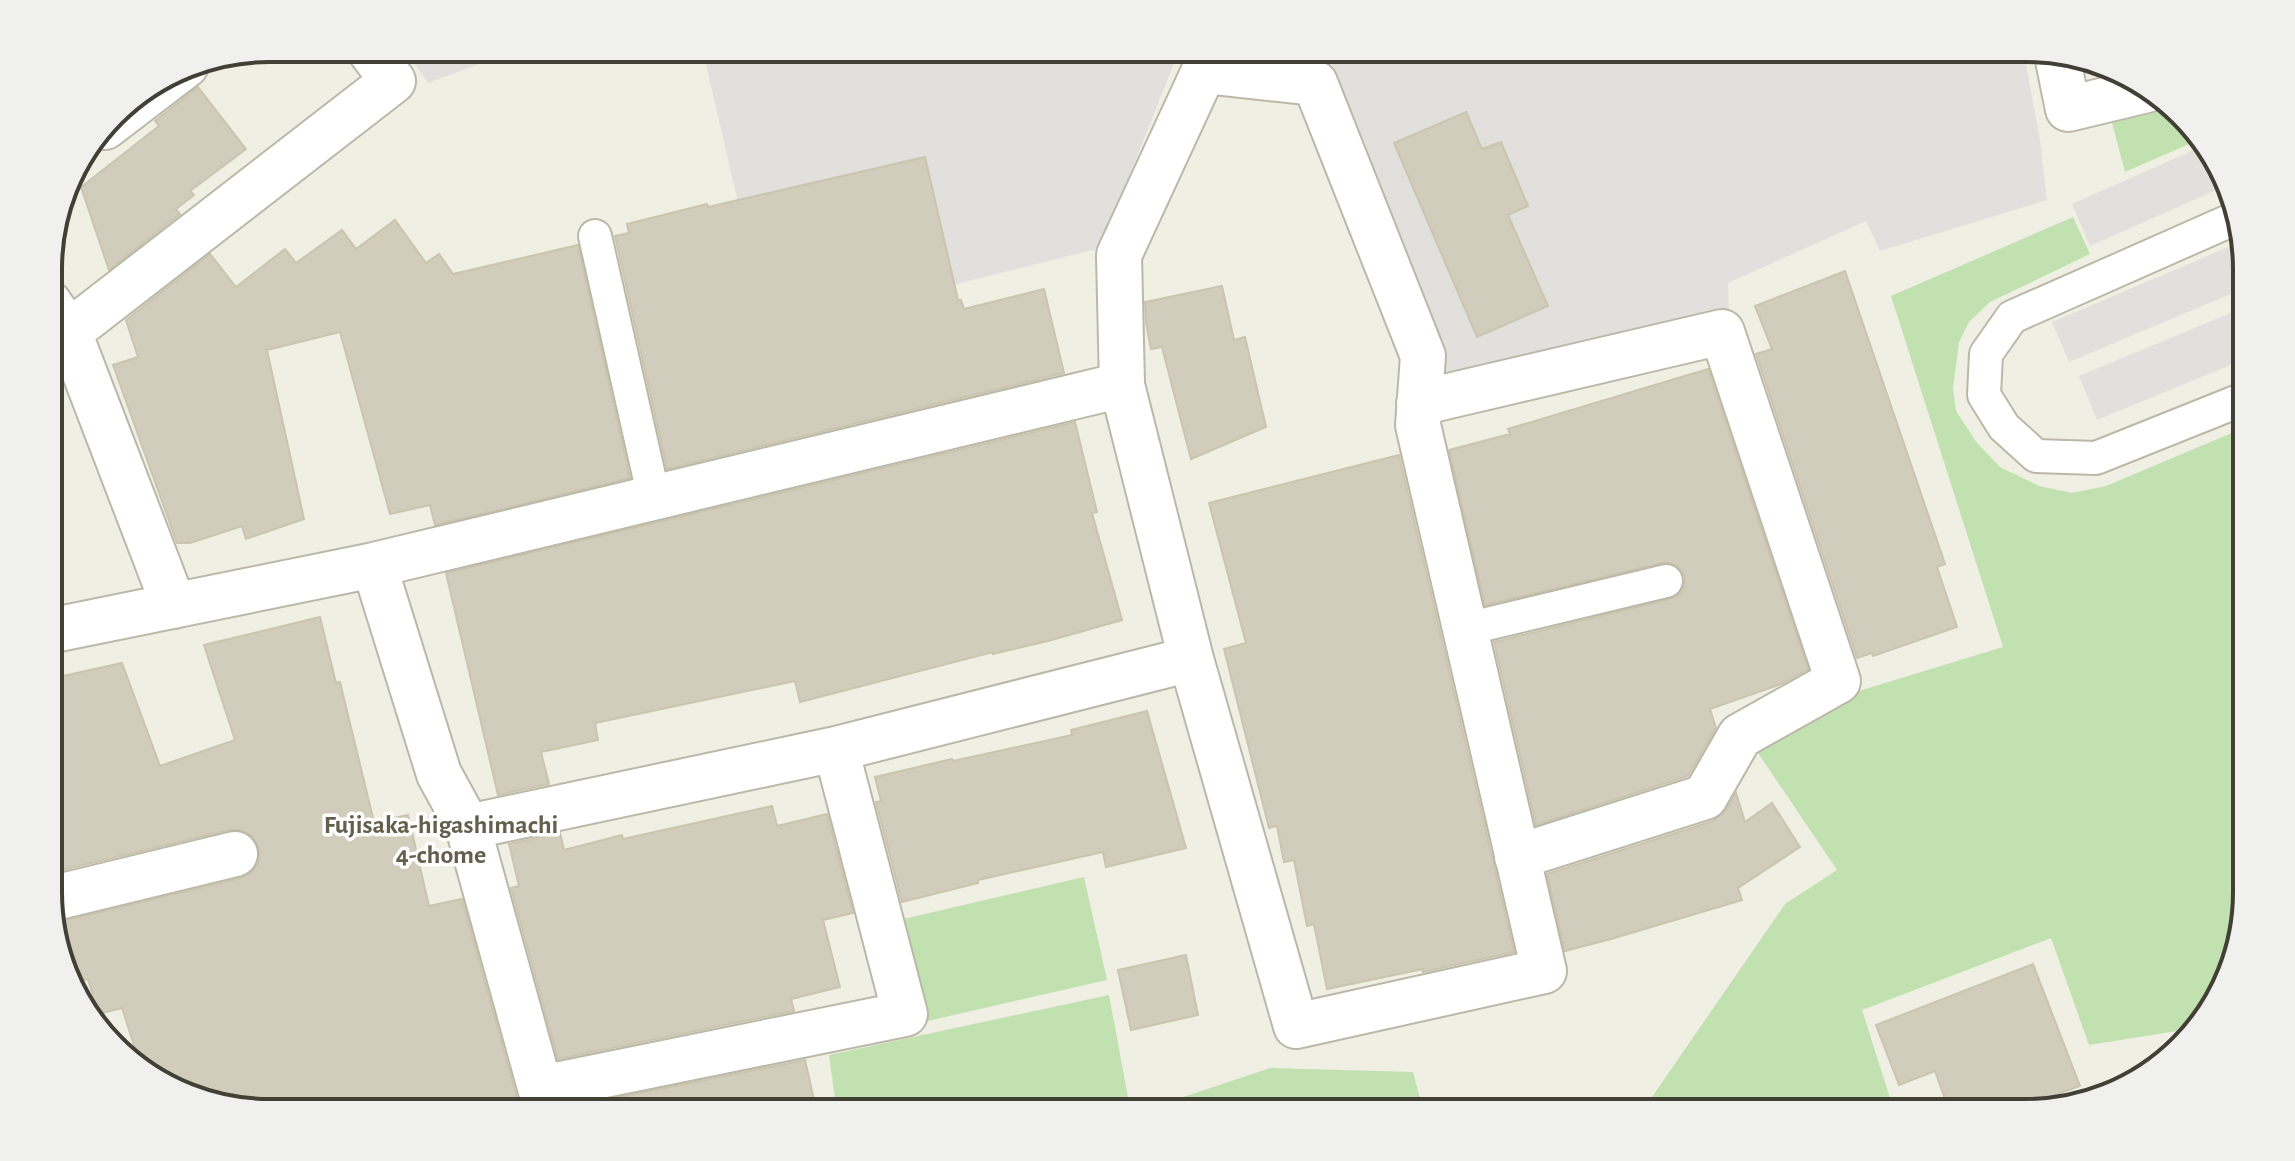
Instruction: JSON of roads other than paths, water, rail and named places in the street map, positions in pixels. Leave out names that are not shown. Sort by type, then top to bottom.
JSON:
[{"type":"street","points":[[62,315],[393,81],[379,62]]},
{"type":"street","points":[[1207,62],[1119,255],[1122,385],[1191,659],[1296,1026],[1544,971],[1418,425],[1423,356],[1315,83],[1221,62]]},
{"type":"street","points":[[2059,65],[2068,109],[2134,93]]},
{"type":"street","points":[[62,325],[174,606]]},
{"type":"street","points":[[1419,403],[1722,332],[1838,681],[1740,736],[1705,797],[1517,857]]},
{"type":"street","points":[[62,628],[374,565],[1122,385]]},
{"type":"street","points":[[374,565],[439,774],[468,827],[544,1099]]},
{"type":"street","points":[[468,827],[836,749],[1191,659]]},
{"type":"street","points":[[548,1099],[905,1014],[836,749]]},
{"type":"street","points":[[62,896],[235,854]]},
{"type":"lane","points":[[2227,222],[2012,317],[1986,354],[1984,395],[2004,427],[2036,456],[2096,458],[2233,403]]},
{"type":"lane","points":[[595,236],[654,498]]},
{"type":"lane","points":[[1466,629],[1666,581]]},
{"type":"district","name":"Fujisaka-higashimachi 4-chome","points":[[441,839]]}]
